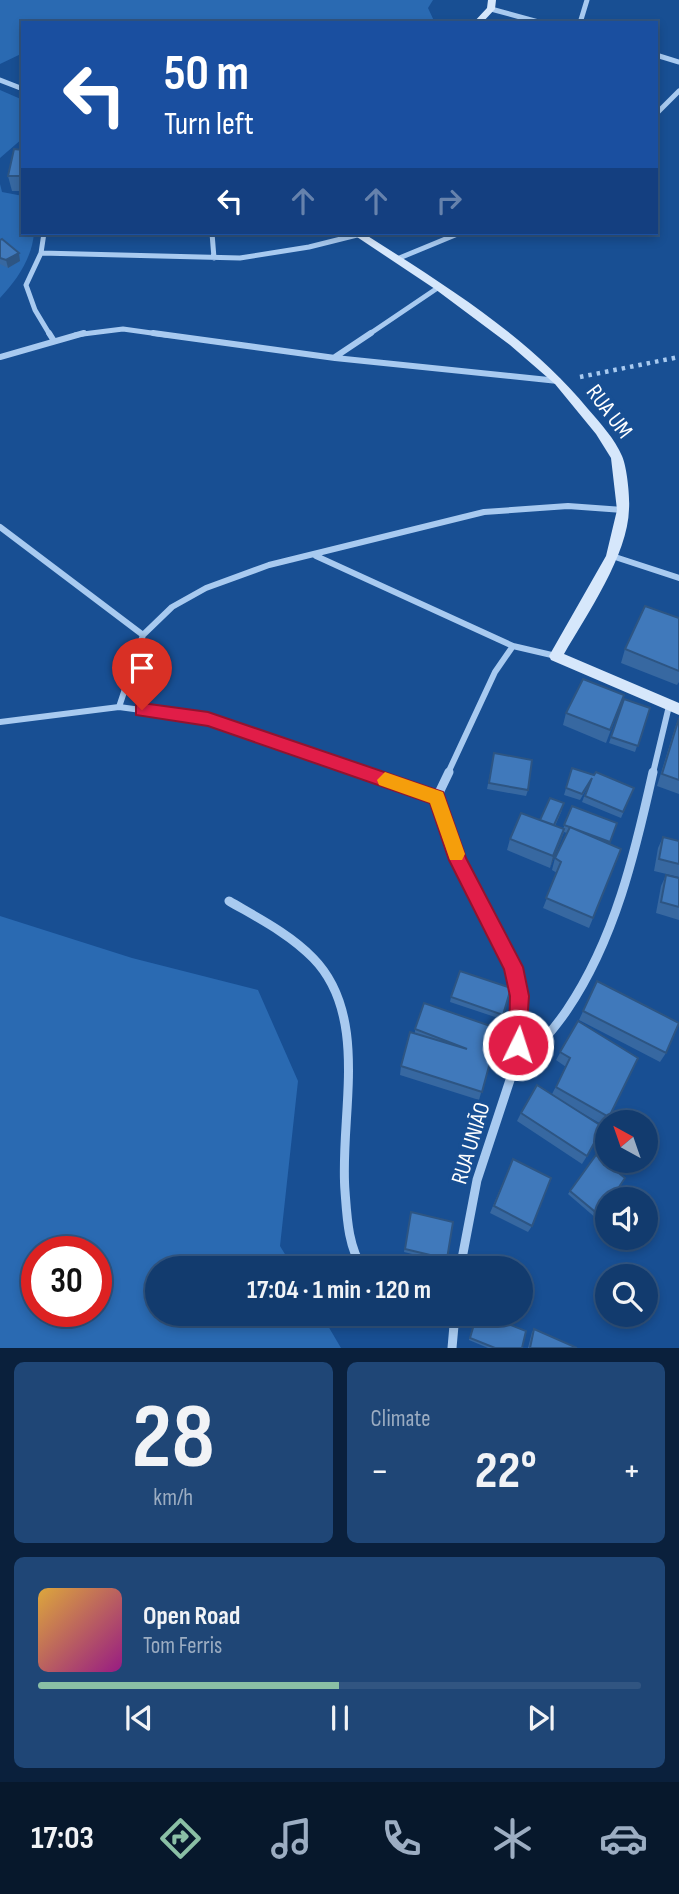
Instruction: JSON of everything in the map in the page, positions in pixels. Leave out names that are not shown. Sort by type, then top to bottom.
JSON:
[{"type":"street","points":[[581,21],[587,0]]},
{"type":"street","points":[[479,21],[492,5],[536,21]]},
{"type":"street","points":[[658,56],[679,62]]},
{"type":"street","points":[[0,80],[21,88]]},
{"type":"street","points":[[658,112],[679,91]]},
{"type":"street","points":[[44,235],[41,253],[26,285],[27,294],[54,341]]},
{"type":"street","points":[[212,235],[214,258]]},
{"type":"street","points":[[41,253],[240,258],[309,247],[353,235]]},
{"type":"street","name":"RUA UM","points":[[359,235],[439,287],[514,342],[559,382],[600,430],[617,458],[623,510],[612,556],[556,656]]},
{"type":"street","points":[[397,260],[455,235]]},
{"type":"street","points":[[335,358],[439,287]]},
{"type":"street","points":[[0,357],[101,329],[123,328],[335,358],[559,382]]},
{"type":"street","points":[[119,707],[142,635],[172,607],[206,587],[269,565],[316,556],[484,512],[556,506],[623,510]]},
{"type":"street","points":[[0,527],[142,635]]},
{"type":"street","points":[[316,556],[513,646],[556,656],[674,708],[599,950],[561,1020],[511,1077]]},
{"type":"street","points":[[612,556],[679,578]]},
{"type":"street","points":[[0,722],[119,707],[208,719],[437,797],[495,672],[513,646]]},
{"type":"street","name":"RUA UNIÃO","points":[[437,797],[458,860],[513,967],[521,1017],[511,1077],[477,1181],[463,1256]]},
{"type":"street","points":[[229,901],[280,930],[312,958],[332,982],[344,1012],[343,1185],[351,1238],[358,1256]]},
{"type":"street","points":[[452,1348],[453,1326]]},
{"type":"path","points":[[559,382],[679,357]]},
{"type":"shaded area","points":[[0,0],[433,0],[428,8],[434,21],[21,21],[21,54],[0,64]]},
{"type":"shaded area","points":[[0,90],[21,99],[21,140],[0,158]]},
{"type":"shaded area","points":[[0,184],[2,192],[21,196],[21,235],[34,235],[23,268],[0,298]]},
{"type":"shaded area","points":[[0,916],[132,958],[258,990],[298,1081],[280,1246],[286,1256],[145,1256],[145,1326],[328,1326],[341,1348],[0,1348]]},
{"type":"building","points":[[14,149],[21,150],[21,176],[8,176]]},
{"type":"building","points":[[2,239],[19,253],[6,260],[0,258]]},
{"type":"building","points":[[645,606],[679,618],[679,671],[625,649]]},
{"type":"building","points":[[583,679],[624,695],[610,730],[566,713]]},
{"type":"building","points":[[624,699],[650,708],[638,746],[611,737]]},
{"type":"building","points":[[679,718],[679,780],[662,774]]},
{"type":"building","points":[[494,753],[532,760],[528,790],[489,783]]},
{"type":"building","points":[[572,768],[594,775],[596,772],[634,788],[623,812],[585,796],[592,778],[582,794],[566,788]]},
{"type":"building","points":[[550,798],[564,803],[554,825],[540,820]]},
{"type":"building","points":[[572,806],[617,823],[610,842],[564,825]]},
{"type":"building","points":[[521,813],[564,829],[553,856],[510,839]]},
{"type":"building","points":[[570,827],[621,849],[593,918],[546,898],[561,862],[555,858]]},
{"type":"building","points":[[663,837],[679,841],[679,864],[659,859]]},
{"type":"building","points":[[666,875],[679,878],[679,907],[661,902]]},
{"type":"building","points":[[460,971],[511,988],[503,1015],[451,997]]},
{"type":"building","points":[[597,981],[679,1023],[666,1053],[583,1011]]},
{"type":"building","points":[[424,1003],[499,1029],[482,1092],[401,1066],[410,1032],[467,1049],[415,1029]]},
{"type":"building","points":[[578,1021],[638,1058],[612,1110],[597,1110],[556,1087],[570,1058],[560,1052]]},
{"type":"building","points":[[537,1085],[595,1122],[595,1142],[587,1156],[521,1113]]},
{"type":"building","points":[[595,1156],[595,1173],[619,1173],[625,1178],[619,1187],[595,1187],[595,1212],[570,1191]]},
{"type":"building","points":[[513,1159],[551,1178],[532,1226],[494,1206]]},
{"type":"building","points":[[411,1212],[453,1222],[447,1256],[434,1256],[405,1249]]},
{"type":"building","points":[[474,1326],[513,1326],[526,1331],[522,1348],[495,1348],[470,1338]]},
{"type":"building","points":[[534,1329],[577,1348],[530,1348]]},
{"type":"slow traffic","points":[[385,780],[437,797],[456,854]]},
{"type":"route","points":[[142,710],[208,719],[437,797],[458,860],[513,967],[520,996],[518,1045]]}]
